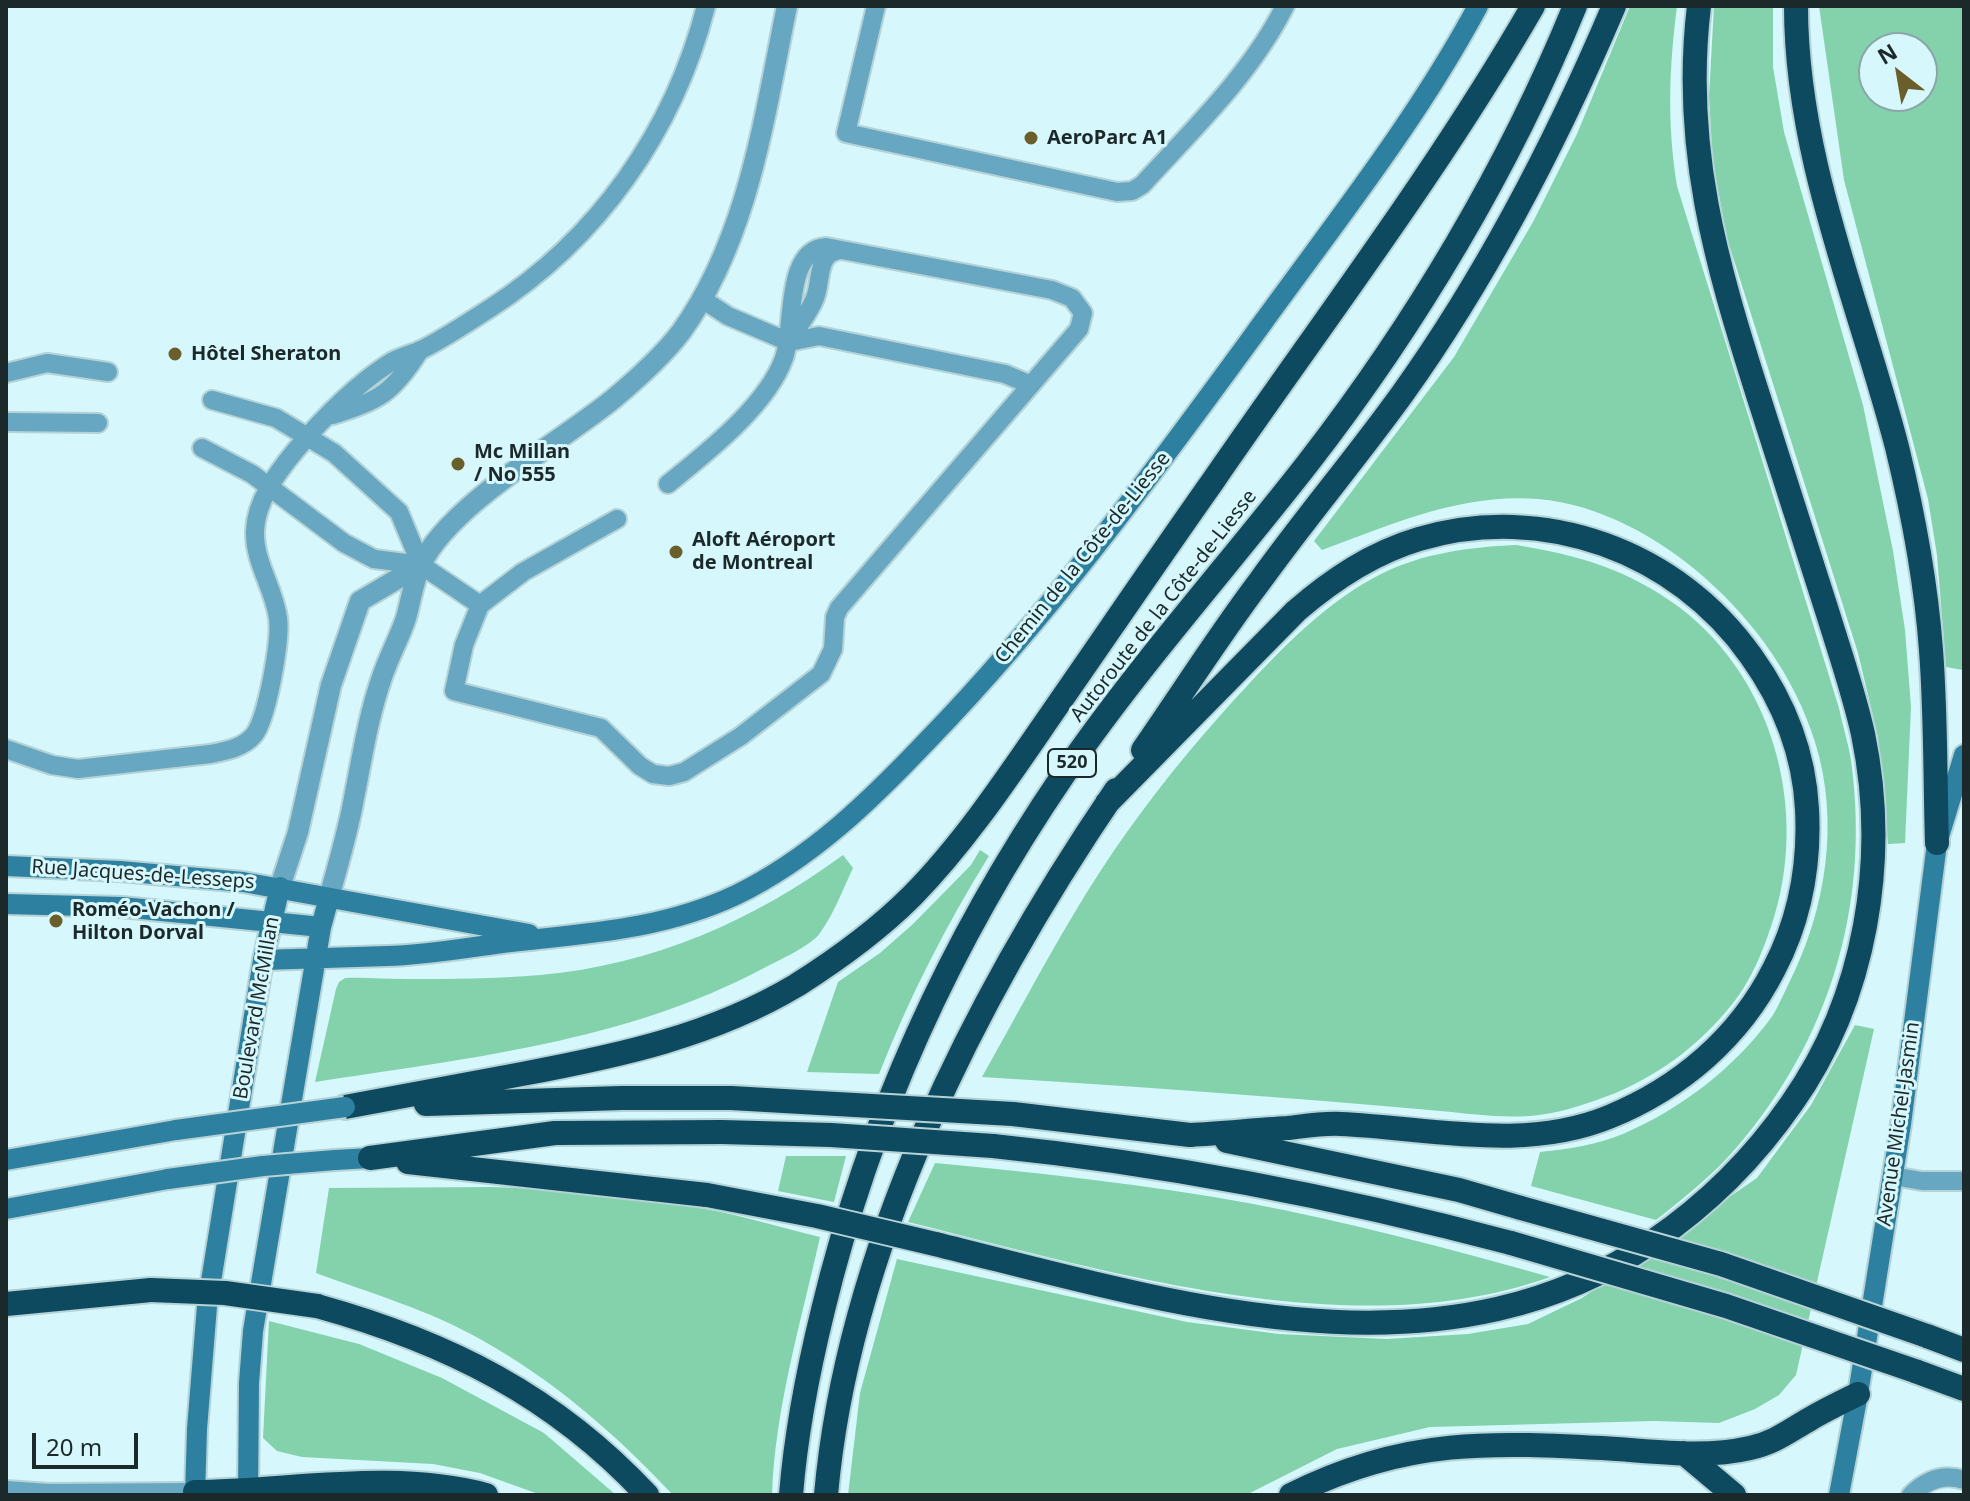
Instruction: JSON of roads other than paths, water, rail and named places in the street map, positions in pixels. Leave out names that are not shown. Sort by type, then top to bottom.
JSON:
[{"type":"highway","points":[[345,1107],[618,1056],[687,1035],[761,1004],[794,986],[859,944],[914,894],[1041,729],[1384,236],[1459,125],[1533,6]]},
{"type":"highway","name":"Autoroute de la Côte-de-Liesse","points":[[791,1495],[802,1409],[837,1256],[876,1131],[917,1029],[944,974],[1001,872],[1065,772],[1374,374],[1498,170],[1540,87],[1575,6]]},
{"type":"highway","name":"520","points":[[826,1495],[832,1443],[849,1358],[875,1261],[907,1175],[963,1051],[1020,942],[1071,857],[1257,584],[1404,392],[1446,327],[1484,266],[1555,135],[1614,6]]},
{"type":"highway","points":[[370,1158],[707,1195],[817,1216],[1126,1291],[1230,1312],[1290,1319],[1375,1323],[1470,1315],[1509,1307],[1571,1286],[1641,1249],[1683,1220],[1721,1188],[1776,1127],[1823,1053],[1838,1018],[1865,931],[1873,853],[1870,780],[1855,700],[1717,262],[1701,180],[1697,137],[1695,60],[1699,6]]},
{"type":"highway","points":[[1796,6],[1802,94],[1815,162],[1893,434],[1920,560],[1931,651],[1937,843]]},
{"type":"highway","points":[[1107,803],[1322,588],[1362,563],[1419,539],[1460,530],[1498,527],[1575,534],[1607,543],[1640,557],[1696,595],[1719,616],[1761,669],[1791,727],[1801,758],[1807,815],[1806,862],[1791,933],[1766,984],[1733,1031],[1711,1053],[1664,1090],[1607,1118],[1579,1127],[1524,1136],[1470,1135],[1336,1124],[1190,1135]]},
{"type":"highway","points":[[345,1107],[622,1098],[731,1098],[1013,1114],[1190,1135],[1459,1190],[1721,1264],[1964,1350]]},
{"type":"highway","points":[[370,1158],[555,1133],[722,1132],[831,1135],[993,1146],[1232,1179],[1365,1206],[1511,1243],[1726,1306],[1964,1389]]},
{"type":"highway","points":[[6,1304],[151,1290],[225,1293],[317,1306],[416,1339],[476,1365],[543,1403],[608,1454],[647,1495]]},
{"type":"highway","points":[[1291,1495],[1359,1466],[1414,1452],[1460,1445],[1523,1444],[1684,1453],[1733,1451],[1777,1440],[1809,1419],[1858,1394]]},
{"type":"highway","points":[[1684,1453],[1734,1495]]},
{"type":"highway","points":[[195,1494],[417,1483],[460,1488],[486,1495]]},
{"type":"main road","name":"Chemin de la Côte-de-Liesse","points":[[263,960],[387,956],[601,934],[659,923],[735,895],[785,867],[814,846],[893,778],[1007,655],[1123,513],[1367,178],[1434,81],[1478,6]]},
{"type":"main road","name":"Avenue Michel-Jasmin","points":[[1839,1495],[1893,1176],[1937,843],[1964,755]]},
{"type":"main road","name":"Rue Jacques-de-Lesseps","points":[[6,866],[157,874],[280,887]]},
{"type":"main road","name":"Chemin de la Côte-de-Liesse","points":[[280,887],[549,938]]},
{"type":"main road","name":"Boulevard McMillan","points":[[195,1494],[207,1306],[263,960],[280,887]]},
{"type":"main road","name":"Boulevard McMillan","points":[[248,1493],[253,1331],[321,927],[329,898]]},
{"type":"main road","name":"Rue Jacques-de-Lesseps","points":[[6,904],[122,907],[321,927]]},
{"type":"main road","points":[[6,1160],[176,1130],[345,1107]]},
{"type":"main road","points":[[6,1209],[168,1179],[263,1166],[370,1158]]},
{"type":"street","name":"Boulevard McMillan","points":[[329,898],[345,841],[380,680],[405,620],[421,565],[440,538],[488,492],[627,387],[679,334],[702,299],[742,208],[759,144],[787,6]]},
{"type":"street","name":"Boulevard McMillan","points":[[280,887],[298,832],[327,700],[360,601],[421,565]]},
{"type":"lane","points":[[6,749],[52,765],[91,768],[210,754],[230,750],[252,738],[261,726],[278,634],[275,604],[256,547],[259,508],[269,487],[308,437],[356,388],[391,362],[420,350],[492,308],[578,236],[631,172],[663,121],[695,49],[706,6]]},
{"type":"lane","points":[[876,6],[846,133],[1117,192],[1132,191],[1142,185],[1230,88],[1276,25],[1285,6]]},
{"type":"lane","points":[[617,519],[523,572],[480,605],[464,645],[454,691],[601,728],[625,754],[653,774],[669,776],[684,772],[766,719],[821,674],[833,649],[835,617],[839,608],[1079,329],[1083,313],[1072,298],[1052,290],[817,248],[801,262],[789,342],[776,375],[761,396],[714,444],[668,484]]},
{"type":"lane","points":[[702,299],[728,316],[789,342],[819,336],[1005,374],[1031,385]]},
{"type":"lane","points":[[6,373],[47,363],[108,372]]},
{"type":"lane","points":[[212,400],[276,418],[356,471],[399,512],[421,565]]},
{"type":"lane","points":[[6,422],[98,423]]},
{"type":"lane","points":[[202,448],[225,458],[331,534],[374,559],[421,565],[480,605]]},
{"type":"lane","points":[[1893,1176],[1922,1181],[1964,1181]]},
{"type":"lane","points":[[1911,1495],[1922,1484],[1949,1475],[1964,1480]]},
{"type":"lane","points":[[6,1490],[195,1494]]},
{"type":"place","name":"AeroParc A1","points":[[1031,138]]},
{"type":"place","name":"Hôtel Sheraton","points":[[175,354]]},
{"type":"place","name":"Mc Millan / No 555","points":[[458,464]]},
{"type":"place","name":"Aloft Aéroport de Montreal","points":[[676,552]]},
{"type":"place","name":"Roméo-Vachon / Hilton Dorval","points":[[56,921]]}]
